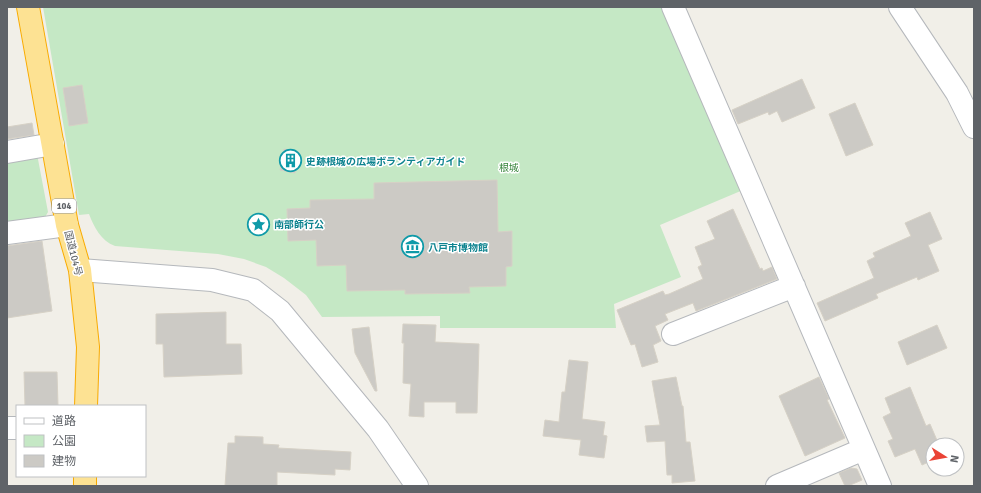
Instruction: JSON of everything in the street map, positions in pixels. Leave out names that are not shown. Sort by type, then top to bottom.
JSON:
[{"type":"highway","name":"国道104号","points":[[28,7],[67,225],[80,270],[88,347],[86,405]]},
{"type":"street","points":[[673,7],[880,486]]},
{"type":"street","points":[[900,7],[957,93],[974,126]]},
{"type":"street","points":[[7,152],[53,144]]},
{"type":"street","points":[[7,233],[67,225]]},
{"type":"street","points":[[80,270],[212,280],[253,290],[280,311],[378,429],[417,486]]},
{"type":"street","points":[[673,334],[794,286]]},
{"type":"street","points":[[777,486],[864,449]]},
{"type":"green space","name":"根城","points":[[43,7],[663,7],[743,190],[660,225],[681,277],[614,304],[616,328],[440,328],[440,316],[322,317],[306,295],[284,278],[266,267],[244,259],[218,254],[115,246],[110,244],[102,237],[93,224],[89,214],[79,215]]},
{"type":"green space","points":[[37,154],[48,212],[44,219],[7,224],[7,159]]},
{"type":"building","points":[[802,79],[815,108],[782,122],[777,111],[769,115],[768,112],[738,124],[732,110]]},
{"type":"building","points":[[82,85],[88,123],[69,126],[63,88]]},
{"type":"building","points":[[855,103],[873,145],[846,156],[829,114]]},
{"type":"building","points":[[32,123],[34,135],[7,139],[7,127]]},
{"type":"building","name":"史跡根城の広場ボランティアガイド","points":[[284,149],[299,152],[295,173],[280,170]]},
{"type":"building","points":[[497,180],[498,232],[512,231],[512,266],[506,267],[506,286],[469,287],[470,293],[405,294],[405,290],[347,291],[346,265],[317,266],[316,240],[288,241],[287,209],[310,208],[310,200],[374,199],[374,183]]},
{"type":"building","points":[[733,209],[760,269],[762,268],[763,271],[772,267],[777,279],[696,311],[693,303],[665,314],[668,320],[655,326],[661,341],[653,345],[658,362],[642,367],[635,344],[631,345],[617,310],[663,291],[665,295],[669,294],[703,279],[698,267],[702,265],[695,247],[715,239],[707,221]]},
{"type":"building","points":[[930,212],[942,239],[928,245],[939,271],[918,280],[917,277],[876,294],[878,298],[825,321],[817,303],[874,278],[867,261],[875,257],[873,253],[911,236],[905,223]]},
{"type":"building","points":[[42,241],[52,311],[7,318],[7,246]]},
{"type":"building","points":[[226,312],[226,344],[241,344],[242,374],[164,377],[163,344],[156,344],[156,314]]},
{"type":"building","points":[[403,324],[436,325],[435,342],[479,344],[477,413],[456,413],[456,402],[424,402],[424,417],[409,416],[411,384],[403,383]]},
{"type":"building","points":[[937,325],[947,348],[907,365],[898,342]]},
{"type":"building","points":[[369,327],[377,391],[375,391],[355,353],[352,329]]},
{"type":"building","points":[[569,360],[588,362],[582,419],[605,422],[603,435],[607,436],[604,458],[579,455],[581,440],[543,436],[545,420],[559,422],[562,392],[565,392]]},
{"type":"building","points":[[24,372],[57,372],[58,405],[25,405]]},
{"type":"building","points":[[676,377],[683,406],[686,442],[690,442],[695,481],[672,483],[672,475],[667,475],[665,441],[647,442],[645,426],[660,425],[652,381]]},
{"type":"building","points":[[819,377],[829,399],[827,400],[845,438],[805,456],[779,396]]},
{"type":"building","points":[[910,387],[926,426],[930,424],[936,437],[925,437],[925,464],[922,465],[915,449],[895,457],[888,441],[893,439],[883,417],[891,413],[885,398]]},
{"type":"building","points":[[235,436],[263,437],[263,444],[279,445],[278,448],[351,452],[350,470],[335,469],[335,475],[277,472],[277,486],[225,486],[228,443],[235,443]]},
{"type":"building","points":[[851,468],[857,469],[862,480],[845,486],[839,473]]},
{"type":"place","name":"史跡根城の広場ボランティアガイド","points":[[290,161]]},
{"type":"place","name":"南部師行公","points":[[259,224]]},
{"type":"place","name":"八戸市博物館","points":[[413,247]]}]
